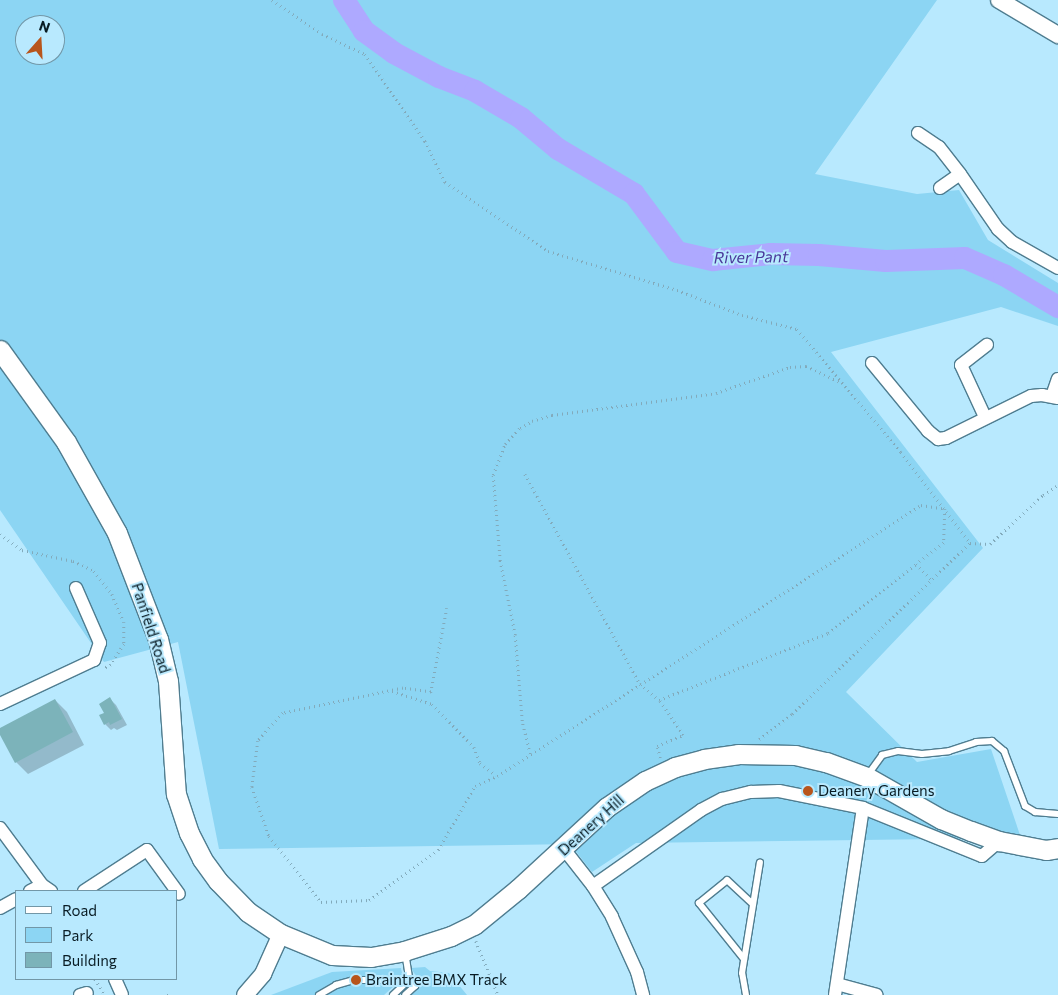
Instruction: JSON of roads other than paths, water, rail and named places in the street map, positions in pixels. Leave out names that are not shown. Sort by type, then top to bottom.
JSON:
[{"type":"main road","name":"Panfield Road","points":[[0,350],[66,442],[117,533],[158,639],[168,681],[176,794],[189,833],[202,859],[218,881],[248,912],[280,934]]},
{"type":"main road","name":"Deanery Hill","points":[[280,934],[332,954],[371,957],[404,951],[451,936],[470,926],[518,889],[622,796],[664,772],[704,759],[738,754],[795,755],[826,762],[866,777],[941,819],[999,841],[1046,850],[1058,848]]},
{"type":"street","points":[[999,0],[1058,34]]},
{"type":"street","points":[[918,133],[939,147],[998,229],[1012,242],[1058,268]]},
{"type":"street","points":[[940,188],[960,174]]},
{"type":"street","points":[[985,417],[961,365],[987,345]]},
{"type":"street","points":[[872,363],[928,431],[938,439],[946,438],[985,417],[1031,396],[1055,397],[1058,379]]},
{"type":"street","points":[[0,704],[94,660],[100,643],[76,588]]},
{"type":"street","points":[[593,886],[672,829],[722,799],[751,792],[779,791],[864,808],[982,856],[999,841]]},
{"type":"street","points":[[864,808],[836,989],[877,995]]},
{"type":"street","points":[[0,828],[46,888]]},
{"type":"street","points":[[564,849],[593,886],[612,917],[637,972],[643,995]]},
{"type":"street","points":[[86,890],[147,850],[176,890]]},
{"type":"street","points":[[0,908],[15,900]]},
{"type":"street","points":[[245,995],[263,974],[280,934]]},
{"type":"street","points":[[114,980],[122,995]]},
{"type":"lane","points":[[866,777],[882,755],[898,752],[922,754],[949,751],[976,742],[992,741],[1004,751],[1025,806],[1035,812],[1058,814]]},
{"type":"lane","points":[[746,995],[742,972],[760,862]]},
{"type":"lane","points":[[744,959],[699,903],[727,880],[753,904]]},
{"type":"lane","points":[[404,951],[408,980]]},
{"type":"lane","points":[[319,995],[336,985],[353,980],[408,980],[416,986],[405,995]]},
{"type":"lane","points":[[393,995],[408,980]]},
{"type":"waterway","name":"River Pant","points":[[344,0],[364,31],[394,53],[439,77],[475,91],[521,118],[558,149],[634,194],[677,252],[713,260],[771,254],[819,255],[886,261],[965,258],[1004,275],[1058,307]]},
{"type":"place","name":"Deanery Gardens","points":[[808,791]]},
{"type":"place","name":"Braintree BMX Track","points":[[356,980]]}]
